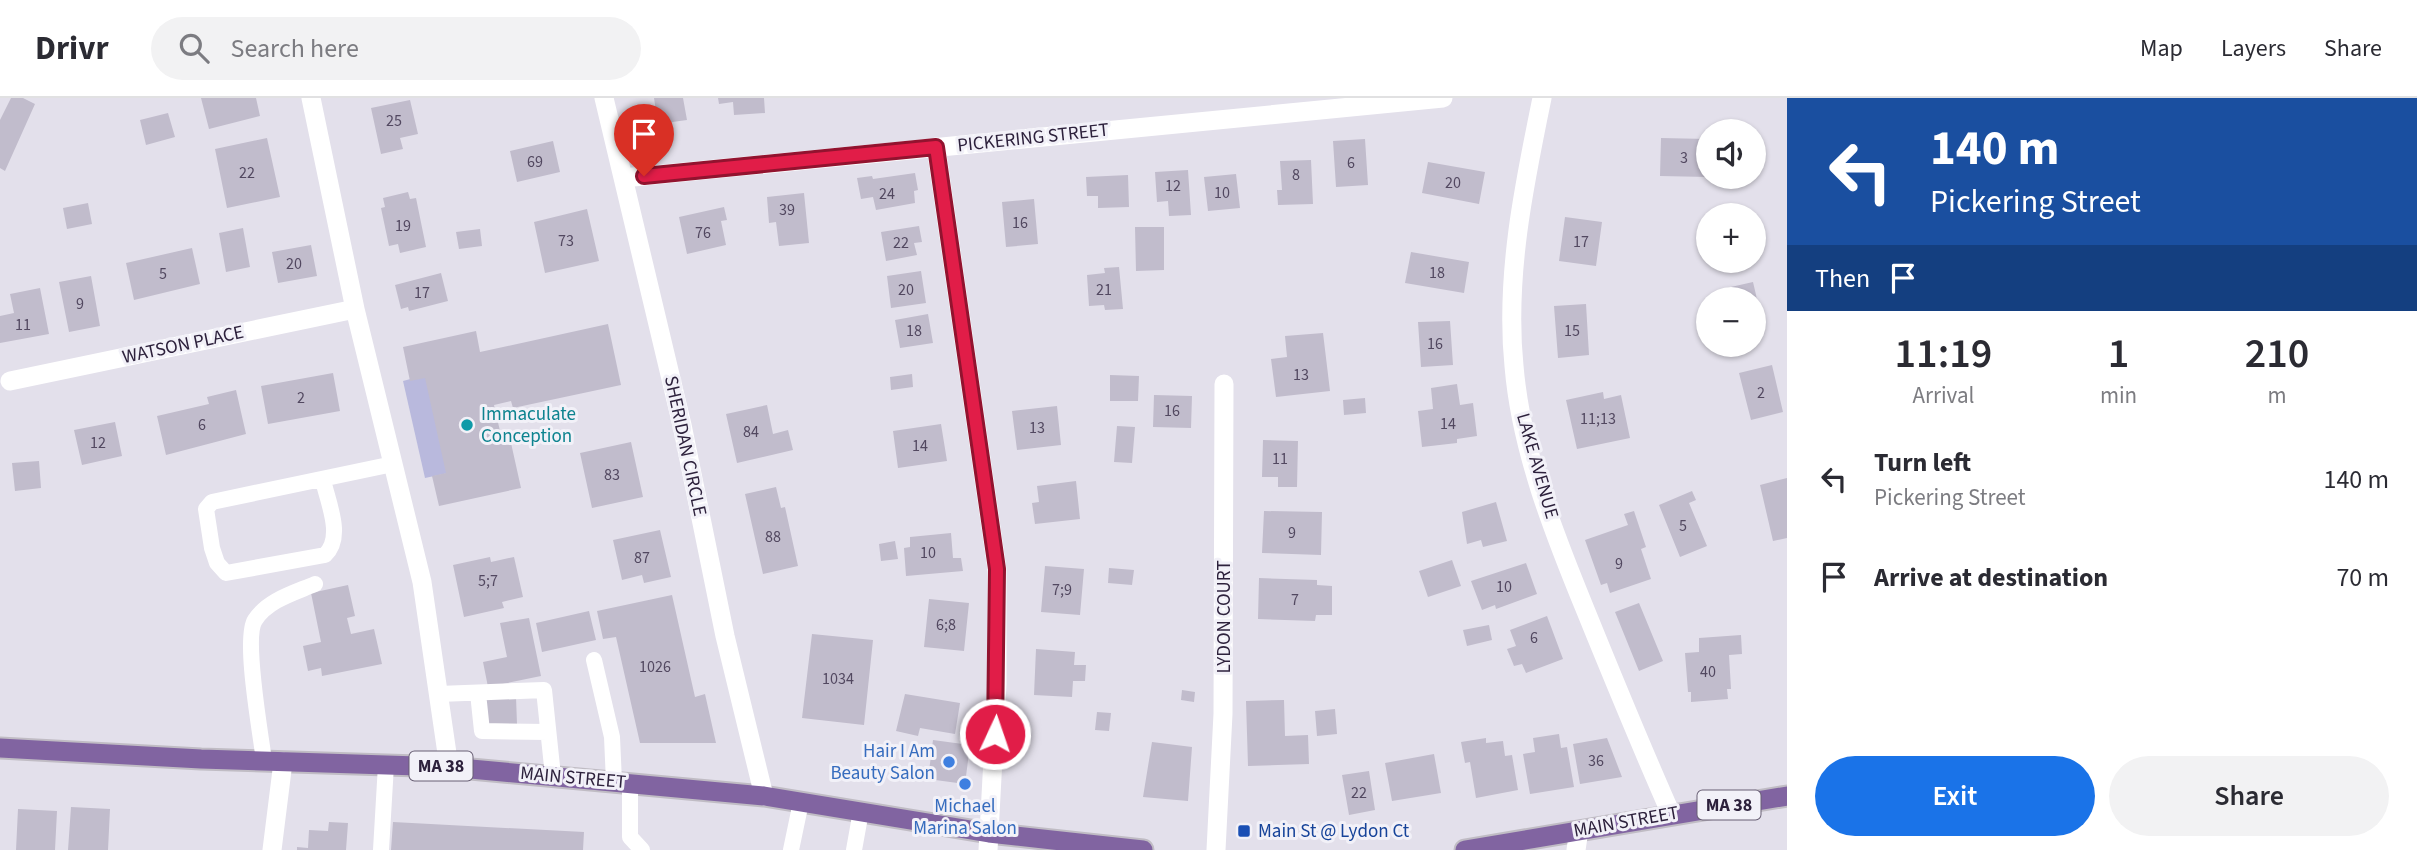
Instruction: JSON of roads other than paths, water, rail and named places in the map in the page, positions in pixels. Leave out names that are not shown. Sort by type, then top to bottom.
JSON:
[{"type":"main road","name":"MAIN STREET","points":[[0,748],[274,762],[449,767],[622,782],[764,796],[862,811],[989,841],[1131,849]]},
{"type":"main road","name":"MAIN STREET","points":[[1465,850],[1787,796]]},
{"type":"street","points":[[311,98],[355,309],[422,582],[449,767]]},
{"type":"street","name":"SHERIDAN CIRCLE","points":[[604,98],[682,425],[725,636],[764,796]]},
{"type":"street","name":"PICKERING STREET","points":[[623,178],[1443,98]]},
{"type":"street","name":"LAKE AVENUE","points":[[1542,98],[1521,216],[1514,282],[1513,349],[1519,404],[1536,476],[1568,568],[1671,814]]},
{"type":"street","points":[[936,147],[997,569],[997,684],[989,841]]},
{"type":"street","name":"WATSON PLACE","points":[[10,381],[355,309]]},
{"type":"street","name":"LYDON COURT","points":[[1216,850],[1223,714],[1224,384]]},
{"type":"street","points":[[272,850],[274,762]]},
{"type":"street","points":[[1576,850],[1579,830]]},
{"type":"lane","points":[[323,480],[336,537],[332,548],[325,555],[244,572],[226,573],[217,563],[206,509],[212,502],[393,464]]},
{"type":"lane","points":[[274,762],[250,643],[253,622],[266,608],[315,584]]},
{"type":"lane","points":[[594,660],[622,782],[630,837],[642,850]]},
{"type":"lane","points":[[439,694],[544,690],[553,776]]},
{"type":"lane","points":[[478,693],[482,731],[548,732]]},
{"type":"lane","points":[[381,850],[386,765]]},
{"type":"lane","points":[[792,850],[801,802]]},
{"type":"lane","points":[[854,850],[862,811]]},
{"type":"place","name":"Immaculate Conception","points":[[467,425]]},
{"type":"place","name":"Hair I Am Beauty Salon","points":[[949,762]]},
{"type":"place","name":"Michael Marina Salon","points":[[965,784]]},
{"type":"place","name":"Main St @ Lydon Ct","points":[[1244,831]]}]
